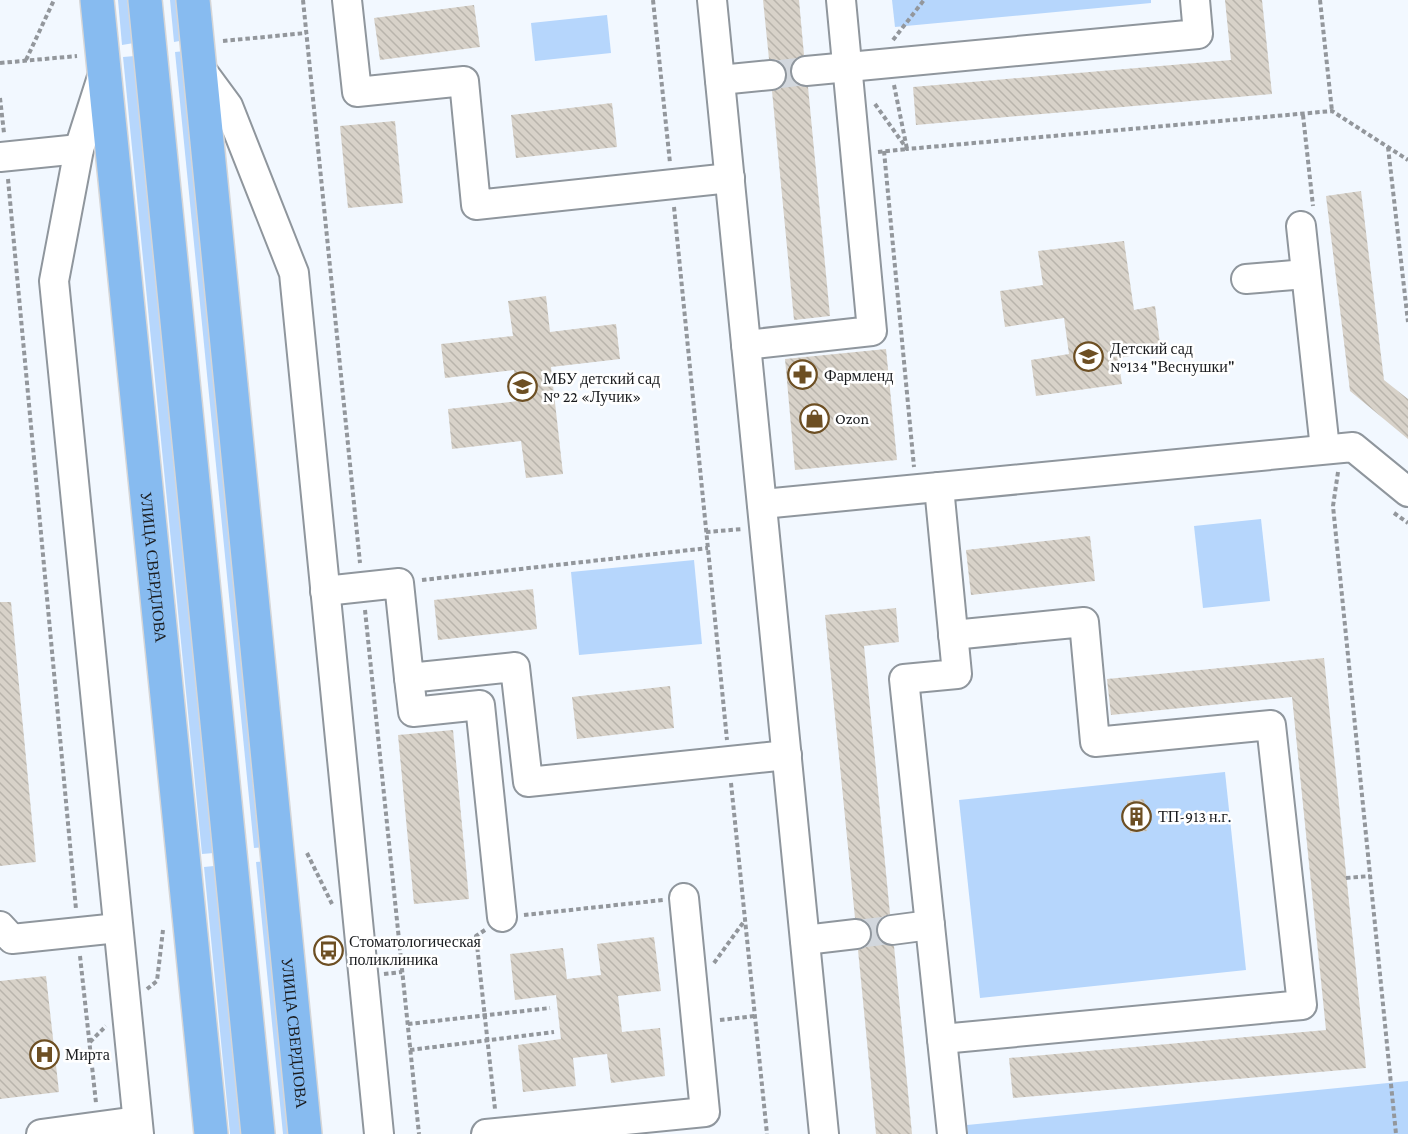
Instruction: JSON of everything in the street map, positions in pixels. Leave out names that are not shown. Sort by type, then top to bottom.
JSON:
[{"type":"main road","name":"УЛИЦА СВЕРДЛОВА","points":[[97,0],[94,64],[211,1134]]},
{"type":"main road","points":[[145,0],[258,1134]]},
{"type":"main road","name":"УЛИЦА СВЕРДЛОВА","points":[[197,0],[206,55],[305,1134]]},
{"type":"street","points":[[347,0],[357,93],[464,81],[476,205],[730,178]]},
{"type":"street","points":[[712,0],[824,1134]]},
{"type":"street","points":[[746,345],[872,331],[841,0]]},
{"type":"street","points":[[806,71],[848,65],[1198,34],[1195,0]]},
{"type":"street","points":[[206,55],[294,273],[379,1134]]},
{"type":"street","points":[[41,1134],[98,1126],[138,1128],[54,281],[94,64]]},
{"type":"street","points":[[720,80],[771,75]]},
{"type":"street","points":[[3,157],[79,149]]},
{"type":"street","points":[[1301,226],[1325,449]]},
{"type":"street","points":[[1246,279],[1306,274]]},
{"type":"street","points":[[762,504],[1353,447],[1408,492]]},
{"type":"street","points":[[928,488],[953,635],[957,674],[904,679],[952,1134]]},
{"type":"street","points":[[326,591],[399,583],[413,712],[480,705],[502,917]]},
{"type":"street","points":[[942,1039],[1302,1005],[1271,725],[1095,742],[1084,622],[953,635]]},
{"type":"street","points":[[409,678],[515,667],[528,782],[787,755]]},
{"type":"street","points":[[494,1134],[705,1112],[684,898]]},
{"type":"street","points":[[892,930],[930,925]]},
{"type":"street","points":[[0,926],[12,939],[118,928]]},
{"type":"street","points":[[805,940],[856,934]]},
{"type":"path","points":[[25,61],[54,0]]},
{"type":"path","points":[[303,0],[419,1134]]},
{"type":"path","points":[[653,0],[766,1134]]},
{"type":"path","points":[[891,61],[891,44],[924,0]]},
{"type":"path","points":[[1320,0],[1332,111]]},
{"type":"path","points":[[206,55],[306,33]]},
{"type":"path","points":[[0,63],[25,61],[94,64]]},
{"type":"path","points":[[0,98],[3,157],[98,1126]]},
{"type":"path","points":[[874,102],[907,149],[1332,111],[1408,160]]},
{"type":"path","points":[[1388,147],[1408,322]]},
{"type":"path","points":[[884,151],[928,488]]},
{"type":"path","points":[[1333,506],[1396,1134]]},
{"type":"path","points":[[399,583],[708,548]]},
{"type":"path","points":[[1346,878],[1370,876]]},
{"type":"path","points":[[494,1134],[488,1040],[476,936],[502,917],[684,898]]},
{"type":"path","points":[[693,992],[745,920]]},
{"type":"path","points":[[408,1024],[550,1008]]},
{"type":"path","points":[[696,1023],[755,1016]]},
{"type":"path","points":[[410,1050],[554,1032]]},
{"type":"shaded area","points":[[118,0],[130,0],[134,43],[122,45]]},
{"type":"shaded area","points":[[170,0],[181,0],[185,40],[174,42]]},
{"type":"shaded area","points":[[892,0],[1151,0],[1151,3],[895,27]]},
{"type":"shaded area","points":[[607,15],[611,53],[535,61],[531,23]]},
{"type":"shaded area","points":[[185,51],[265,847],[254,848],[175,52]]},
{"type":"shaded area","points":[[135,56],[214,853],[202,854],[123,57]]},
{"type":"shaded area","points":[[1261,519],[1270,601],[1203,608],[1194,526]]},
{"type":"shaded area","points":[[694,560],[702,644],[579,655],[571,572]]},
{"type":"shaded area","points":[[1225,772],[1246,970],[980,998],[959,800]]},
{"type":"shaded area","points":[[268,861],[294,1134],[283,1134],[256,862]]},
{"type":"shaded area","points":[[214,866],[241,1134],[230,1134],[204,867]]},
{"type":"shaded area","points":[[1408,1081],[1408,1134],[968,1134],[967,1125]]},
{"type":"building","points":[[763,0],[799,0],[804,55],[791,64],[790,73],[799,86],[808,87],[830,316],[794,320],[772,91],[780,89],[786,82],[787,73],[778,60],[769,59]]},
{"type":"building","points":[[1225,0],[1262,0],[1272,94],[916,125],[913,87],[1231,60]]},
{"type":"building","points":[[474,5],[480,47],[380,60],[374,18]]},
{"type":"building","points":[[612,103],[617,147],[516,158],[511,115]]},
{"type":"building","points":[[395,121],[403,203],[348,208],[340,126]]},
{"type":"building","points":[[1361,191],[1384,380],[1408,399],[1408,439],[1350,391],[1326,196]]},
{"type":"building","name":"Детский сад №134 \"Веснушки\"","points":[[1124,241],[1134,310],[1155,306],[1161,351],[1118,358],[1122,384],[1036,396],[1031,360],[1069,354],[1064,318],[1005,327],[1000,291],[1043,285],[1038,251]]},
{"type":"building","points":[[546,296],[550,332],[616,324],[620,359],[551,367],[563,474],[526,478],[521,441],[452,449],[448,409],[518,401],[514,370],[445,378],[441,344],[513,336],[508,301]]},
{"type":"building","points":[[886,349],[897,460],[795,470],[785,359]]},
{"type":"building","points":[[1090,536],[1095,581],[971,595],[966,550]]},
{"type":"building","points":[[533,589],[537,629],[438,640],[434,600]]},
{"type":"building","points":[[0,602],[11,602],[36,862],[0,866]]},
{"type":"building","points":[[896,608],[899,642],[864,646],[890,914],[882,917],[876,932],[879,940],[894,946],[912,1134],[876,1134],[858,950],[866,947],[872,933],[869,924],[855,918],[825,615]]},
{"type":"building","points":[[1324,658],[1366,1068],[1013,1098],[1009,1058],[1326,1030],[1292,697],[1111,715],[1107,679]]},
{"type":"building","points":[[670,686],[674,728],[577,739],[572,697]]},
{"type":"building","points":[[453,730],[469,899],[414,904],[398,735]]},
{"type":"building","name":"ТП-913 н.г.","points":[[1144,799],[1147,831],[1130,833],[1127,801]]},
{"type":"building","points":[[654,937],[661,991],[618,996],[622,1032],[660,1028],[665,1076],[611,1083],[607,1054],[573,1058],[576,1086],[523,1092],[518,1045],[561,1039],[556,995],[515,1000],[510,954],[563,948],[567,979],[601,975],[597,944]]},
{"type":"building","points":[[46,976],[59,1092],[0,1099],[0,981]]},
{"type":"tunnel","points":[[771,75],[806,71]]},
{"type":"tunnel","points":[[856,934],[892,930]]},
{"type":"place","name":"Детский сад №134 \"Веснушки\"","points":[[1089,357]]},
{"type":"place","name":"Фармленд","points":[[803,375]]},
{"type":"place","name":"МБУ детский сад № 22 «Лучик»","points":[[522,387]]},
{"type":"place","name":"Ozon","points":[[814,418]]},
{"type":"place","name":"ТП-913 н.г.","points":[[1137,816]]},
{"type":"place","name":"Стоматологическая поликлиника","points":[[328,950]]},
{"type":"place","name":"Мирта","points":[[44,1054]]}]
